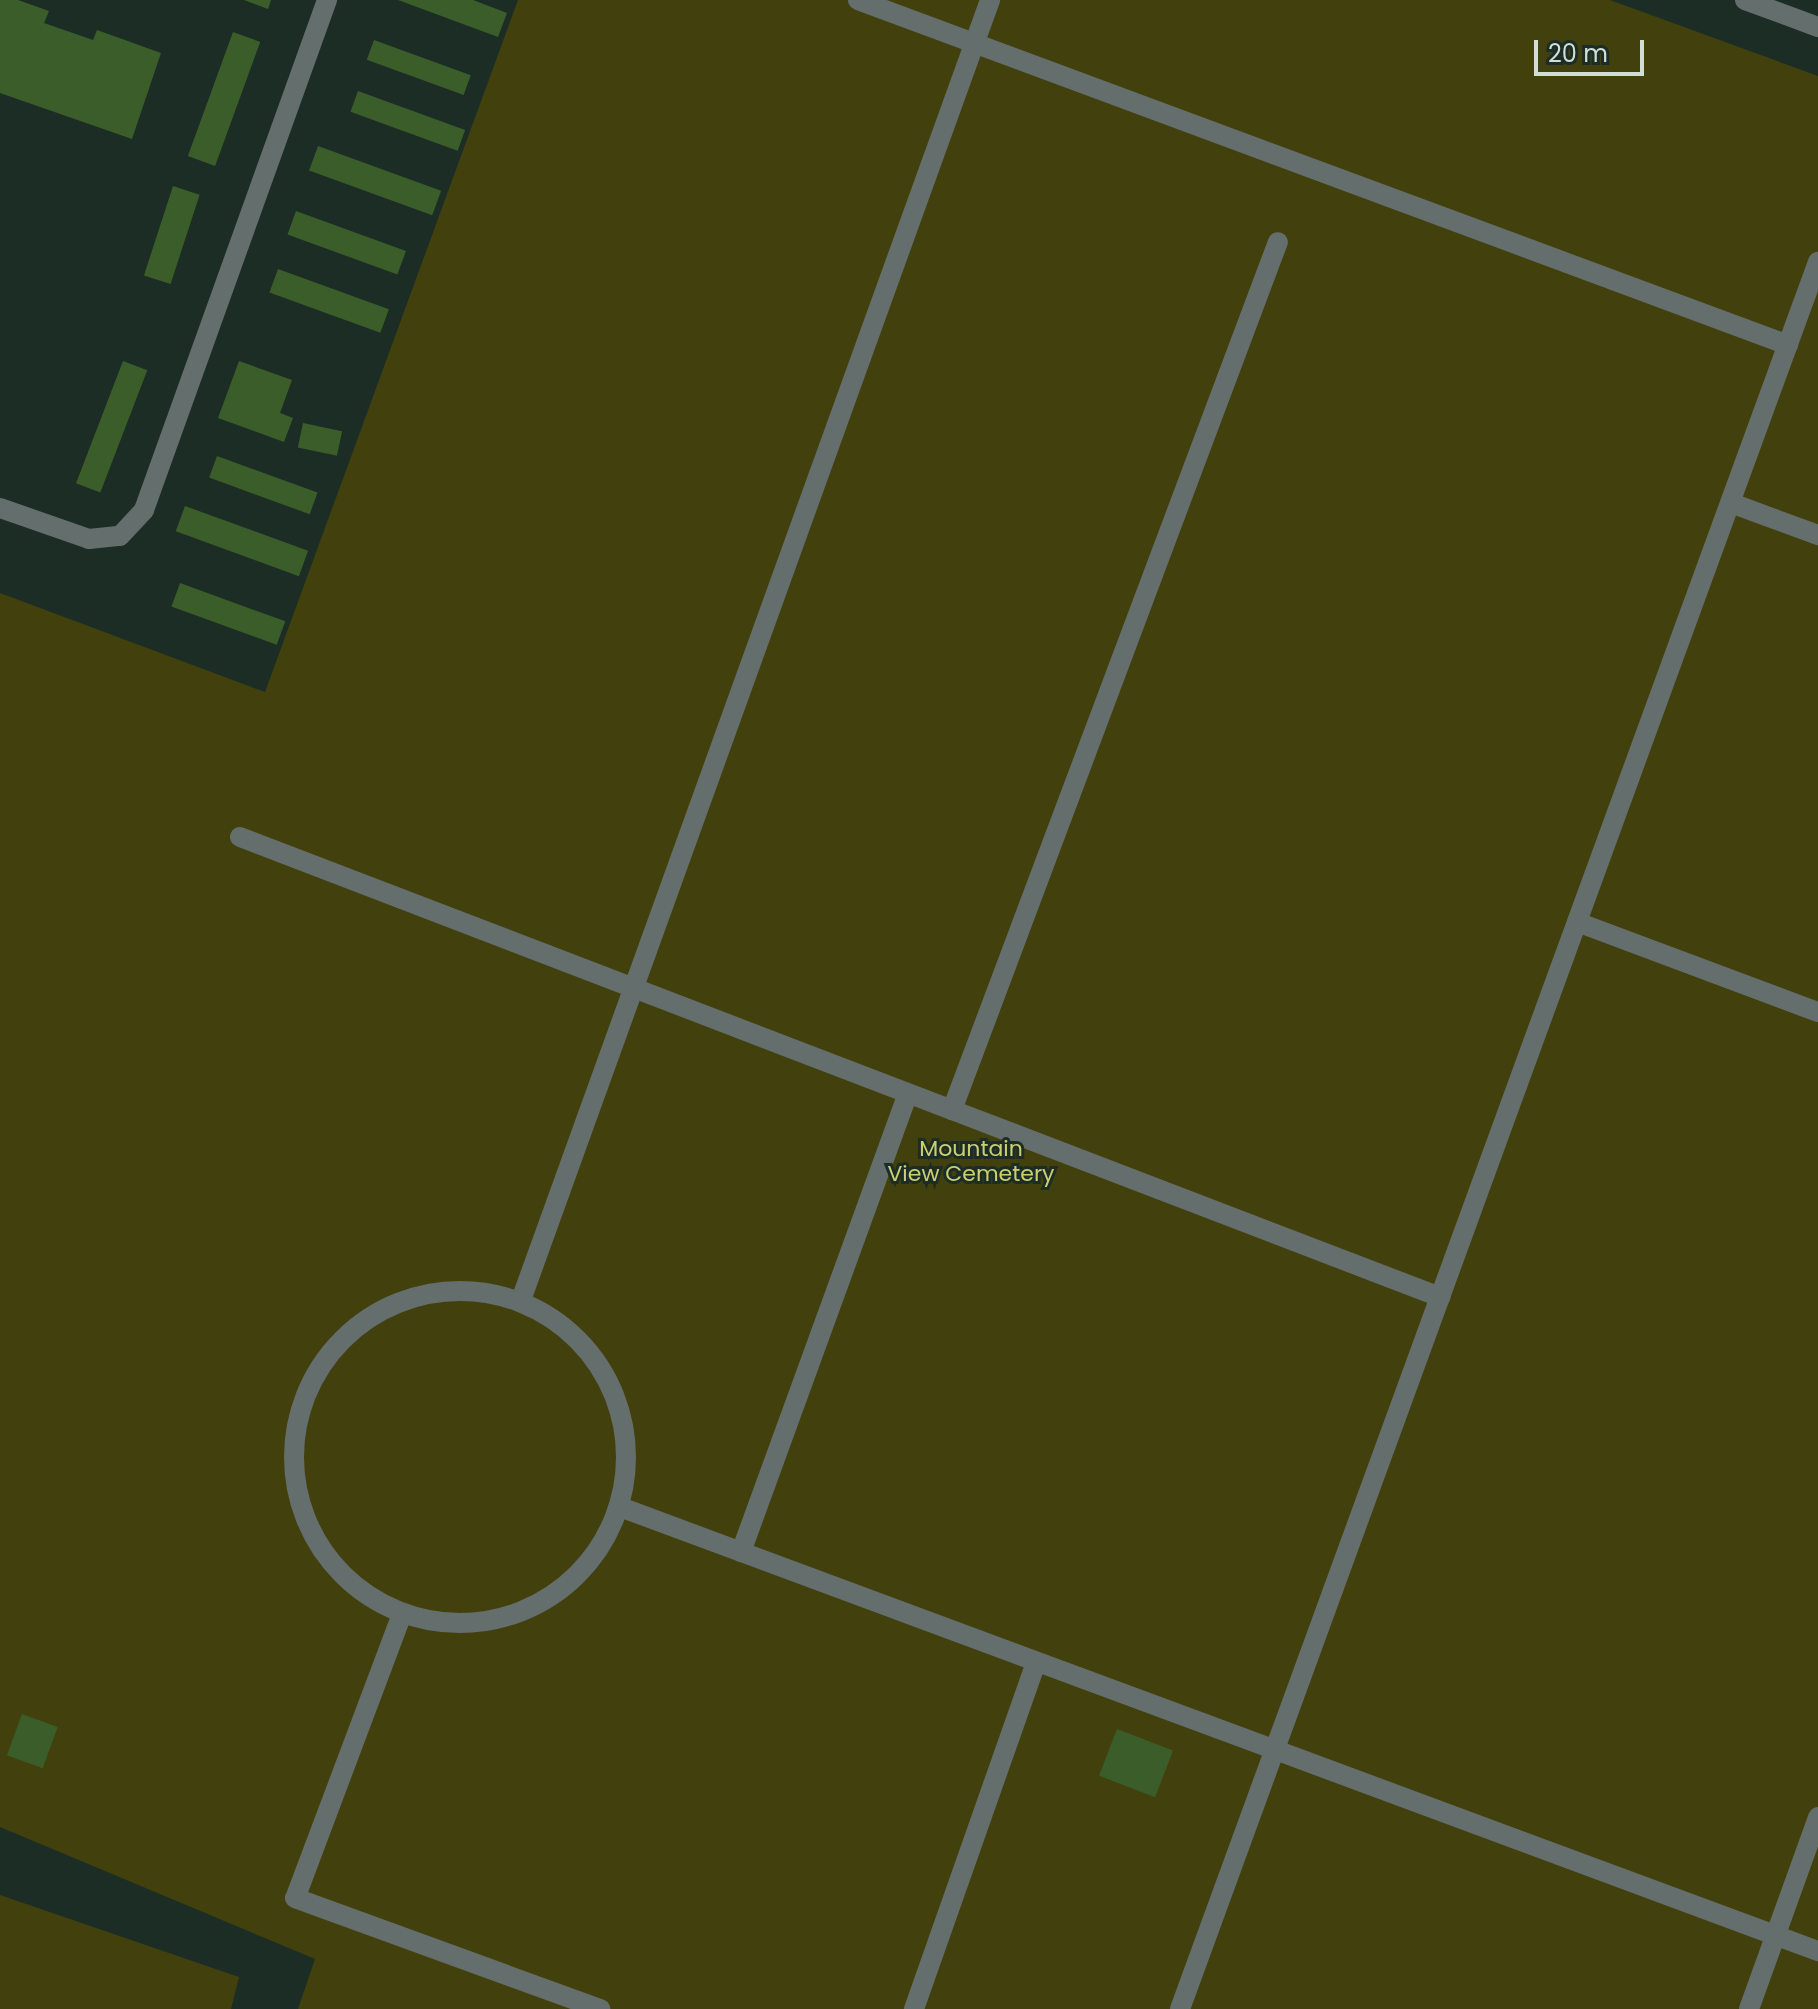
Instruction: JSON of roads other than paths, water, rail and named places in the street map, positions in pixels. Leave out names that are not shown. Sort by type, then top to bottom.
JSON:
[{"type":"street","points":[[0,508],[89,539],[120,536],[144,510],[327,0]]},
{"type":"street","points":[[858,0],[1788,345]]},
{"type":"street","points":[[521,1300],[990,0]]},
{"type":"street","points":[[1745,0],[1818,27]]},
{"type":"street","points":[[952,1110],[1278,242]]},
{"type":"street","points":[[1180,2009],[1818,262]]},
{"type":"street","points":[[1731,503],[1818,535]]},
{"type":"street","points":[[240,837],[1440,1297]]},
{"type":"street","points":[[1577,922],[1818,1012]]},
{"type":"street","points":[[741,1552],[908,1093]]},
{"type":"street","points":[[439,1290],[521,1300],[546,1314],[589,1350],[617,1398],[628,1452],[620,1507],[596,1555],[558,1593],[509,1617],[456,1624],[402,1614],[354,1586],[345,1576],[317,1544],[296,1493],[293,1437],[309,1384],[341,1339],[386,1306],[439,1290]]},
{"type":"street","points":[[620,1507],[1818,1951]]},
{"type":"street","points":[[402,1614],[295,1898],[600,2009]]},
{"type":"street","points":[[914,2009],[1036,1662]]},
{"type":"street","points":[[1749,2009],[1818,1817]]},
{"type":"park label","name":"Mountain View Cemetery","points":[[971,1160]]}]
